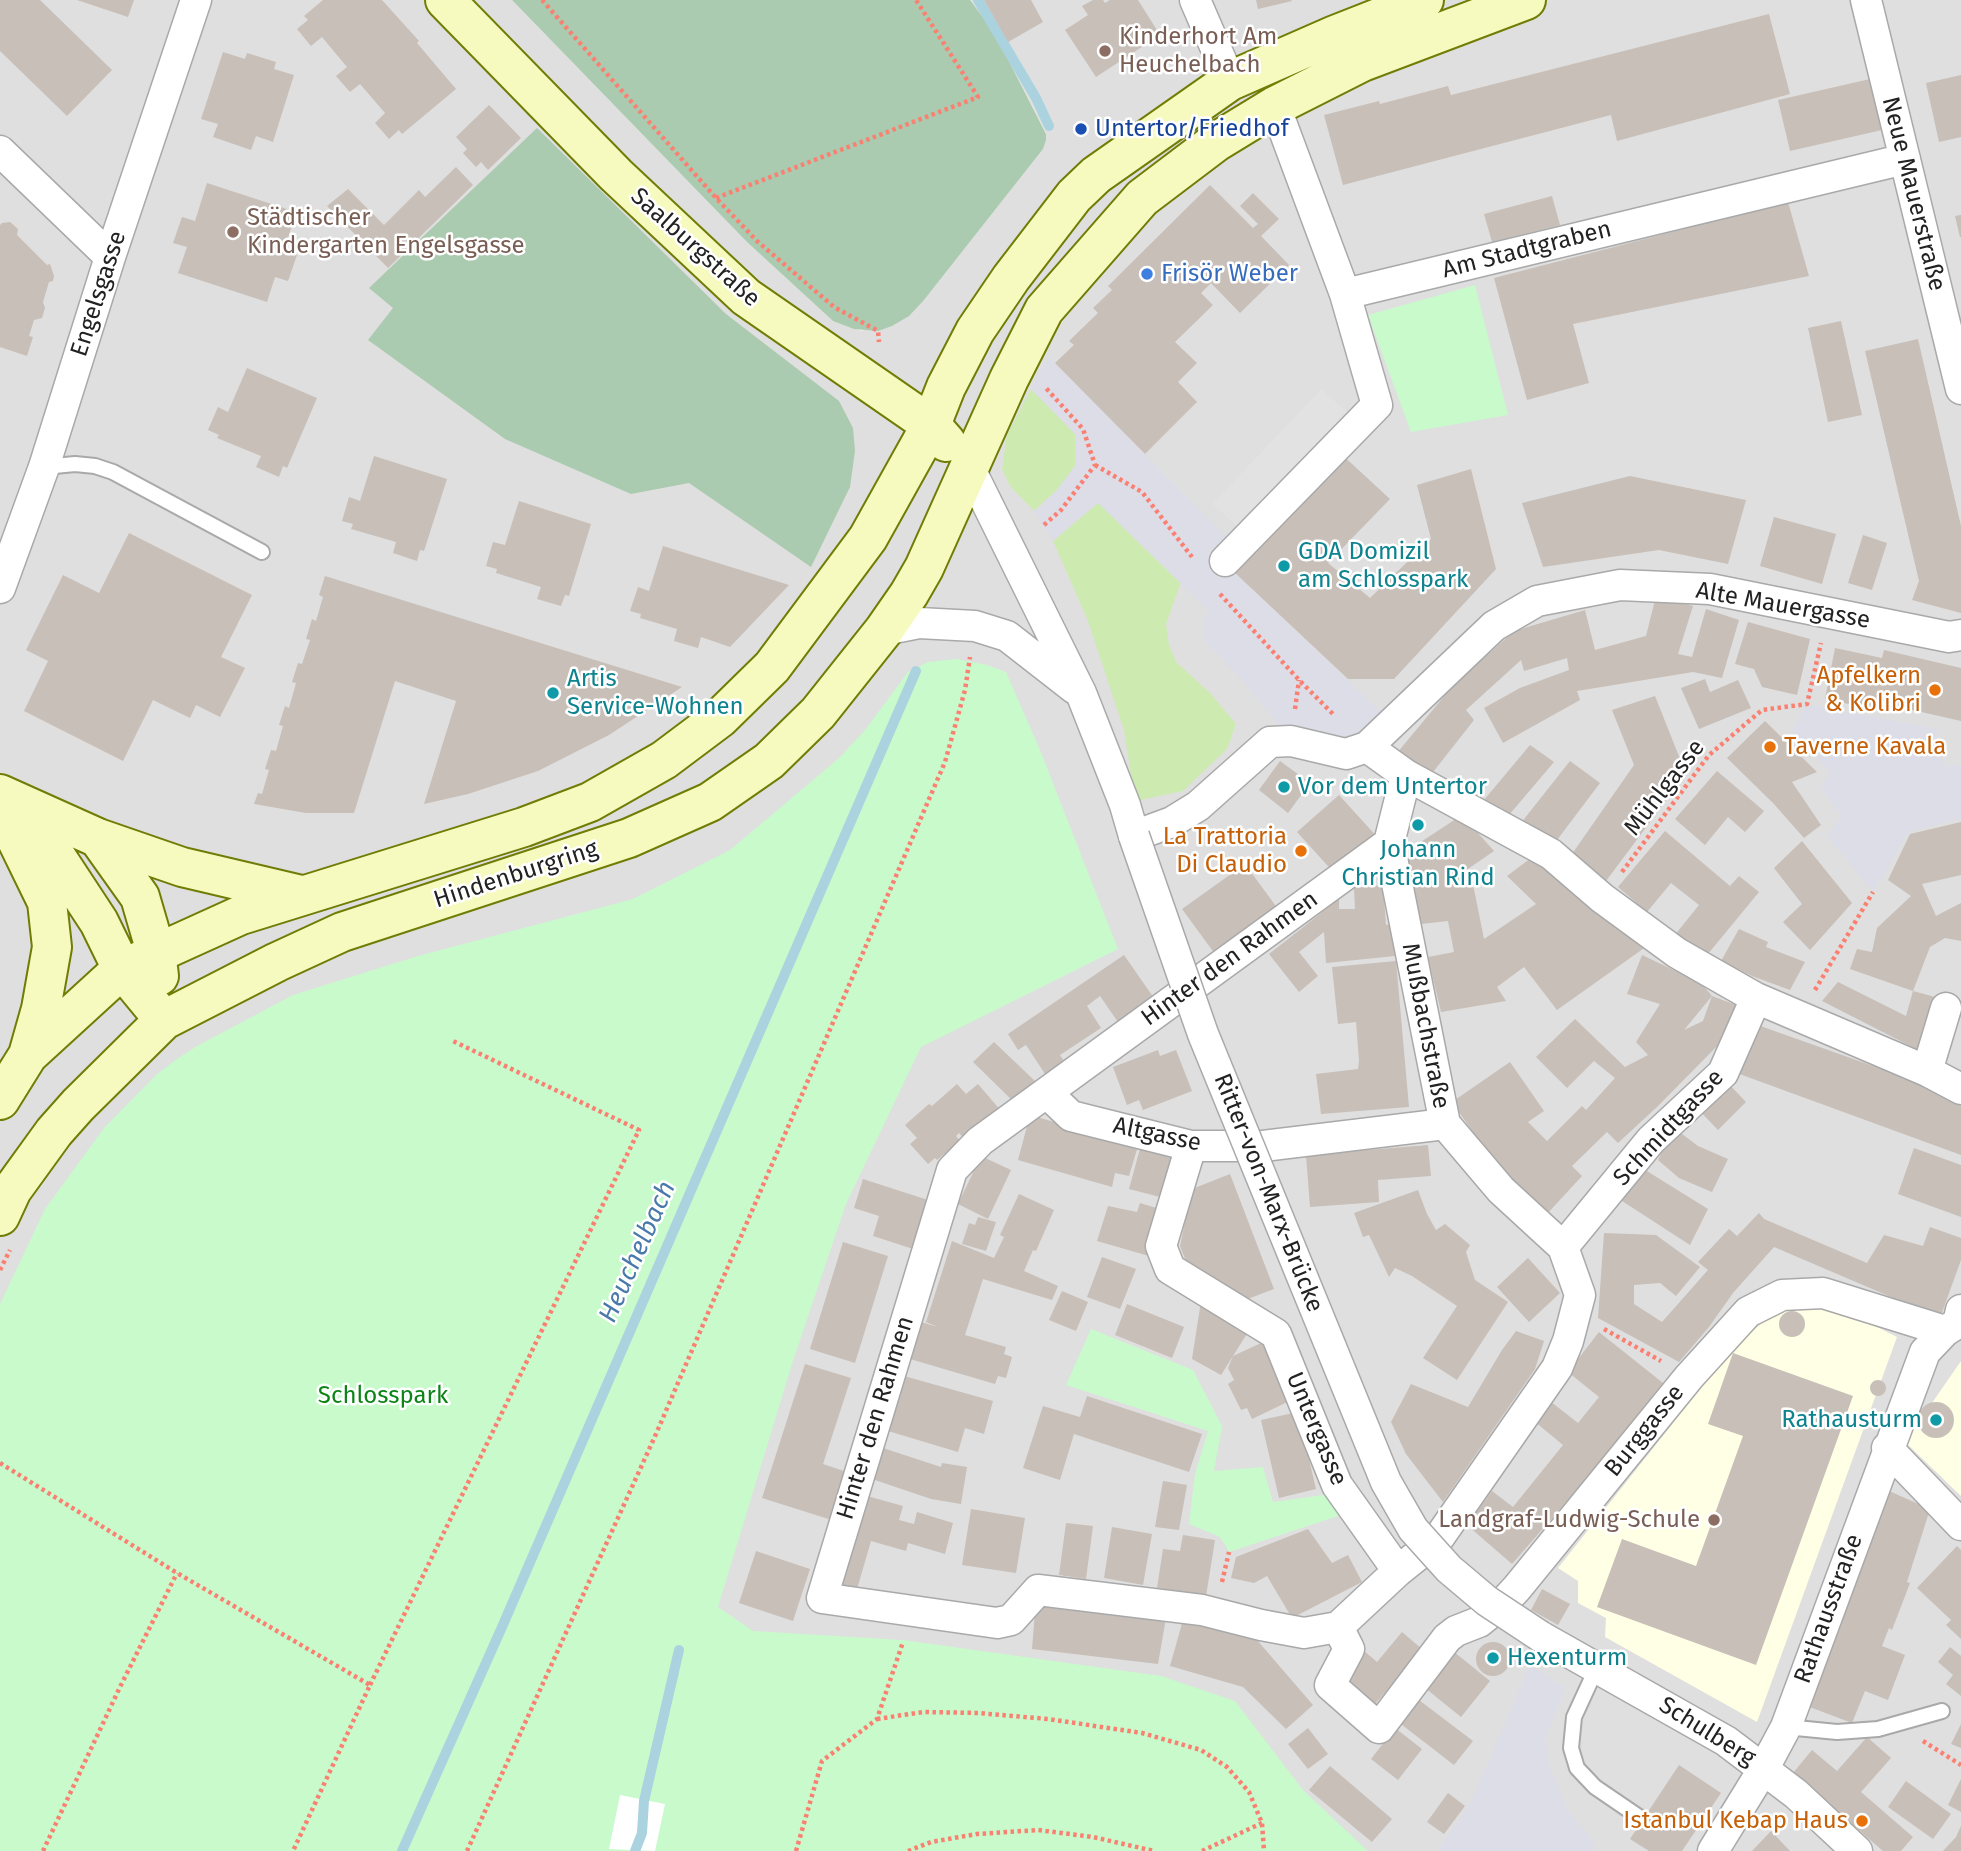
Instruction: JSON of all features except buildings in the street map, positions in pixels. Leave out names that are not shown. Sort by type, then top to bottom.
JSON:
[{"type":"street","name":"Engelsgasse","points":[[0,588],[44,467],[110,257],[196,0]]},
{"type":"street","name":"Saalburgstraße","points":[[445,0],[616,175],[746,297],[931,425],[969,467]]},
{"type":"street","points":[[1195,0],[1230,81]]},
{"type":"street","name":"Hindenburgring","points":[[0,1100],[28,1055],[122,969],[241,915],[524,827],[590,802],[664,760],[708,727],[772,667],[868,538],[931,425],[946,387],[975,331],[1011,278],[1074,196],[1097,176],[1230,81],[1424,0]]},
{"type":"street","name":"Hindenburgring","points":[[0,1216],[12,1190],[54,1132],[164,1020],[276,962],[342,932],[629,838],[710,802],[769,761],[818,713],[884,630],[925,568],[1009,379],[1044,310],[1142,198],[1216,142],[1275,106],[1362,62],[1526,0]]},
{"type":"street","name":"Neue Mauerstraße","points":[[1866,0],[1961,389]]},
{"type":"street","points":[[1213,572],[1377,405],[1345,294],[1275,106]]},
{"type":"street","points":[[0,151],[110,257]]},
{"type":"street","name":"Am Stadtgraben","points":[[1345,294],[1905,159]]},
{"type":"street","name":"Ritter-von-Marx-Brücke","points":[[969,467],[1081,693],[1125,805],[1203,1034],[1386,1482],[1413,1529],[1449,1569],[1487,1601],[1540,1636]]},
{"type":"street","name":"Alte Mauergasse","points":[[1367,747],[1494,626],[1537,601],[1620,584],[1710,589],[1948,637],[1961,635]]},
{"type":"street","points":[[884,630],[919,623],[975,626],[1007,636],[1081,693]]},
{"type":"street","points":[[1134,836],[1172,822],[1198,806],[1270,742],[1291,741],[1346,754],[1367,747],[1406,775],[1551,854],[1602,898],[1677,953],[1756,998],[1927,1071],[1961,1089]]},
{"type":"street","name":"Mußbachstraße","points":[[1406,775],[1389,843],[1444,1124],[1500,1190],[1563,1247],[1580,1294],[1576,1314]]},
{"type":"street","points":[[2,809],[182,866],[301,895]]},
{"type":"street","points":[[2,809],[55,855],[99,922],[122,969],[164,1020]]},
{"type":"street","points":[[2,809],[47,902],[52,947],[41,1009],[28,1055]]},
{"type":"street","points":[[98,838],[140,897],[156,952],[164,1020]]},
{"type":"street","name":"Hinter den Rahmen","points":[[1338,1627],[1304,1633],[1202,1610],[1038,1590],[1011,1620],[997,1623],[822,1598],[952,1170],[980,1141],[1389,843]]},
{"type":"street","name":"Schmidtgasse","points":[[1563,1247],[1608,1196],[1651,1140],[1723,1073],[1756,998]]},
{"type":"street","points":[[1927,1071],[1946,1008]]},
{"type":"street","name":"Altgasse","points":[[1047,1093],[1072,1116],[1191,1146],[1264,1146],[1444,1124]]},
{"type":"street","name":"Untergasse","points":[[1191,1146],[1161,1246],[1170,1269],[1276,1334],[1337,1485],[1398,1571]]},
{"type":"street","name":"Burggasse","points":[[1338,1627],[1349,1649],[1331,1685],[1379,1728],[1447,1638],[1455,1631],[1479,1622],[1504,1602],[1689,1377],[1748,1312],[1782,1295],[1824,1293],[1953,1321]]},
{"type":"street","points":[[1338,1627],[1398,1571],[1438,1539],[1557,1368],[1576,1314]]},
{"type":"street","name":"Rathausstraße","points":[[1713,1851],[1786,1727],[1887,1448],[1925,1352],[1953,1321]]},
{"type":"street","points":[[1887,1448],[1961,1525]]},
{"type":"street","points":[[1438,1539],[1504,1602]]},
{"type":"street","name":"Schulberg","points":[[1540,1636],[1726,1741],[1796,1794],[1857,1851]]},
{"type":"lane","points":[[44,467],[75,464],[113,472],[262,552]]},
{"type":"lane","points":[[1597,1667],[1574,1717],[1572,1748],[1577,1768],[1595,1787],[1639,1818]]},
{"type":"lane","name":"Schulberg","points":[[1786,1727],[1837,1732],[1878,1729],[1942,1711]]},
{"type":"path","points":[[542,0],[757,241],[834,307],[878,331],[880,346]]},
{"type":"path","points":[[716,198],[978,97],[916,0]]},
{"type":"path","points":[[1037,378],[1083,429],[1096,465],[1142,492],[1213,572],[1298,680],[1367,747]]},
{"type":"path","points":[[1044,525],[1061,510],[1096,465]]},
{"type":"path","name":"Mühlgasse","points":[[1602,898],[1709,755],[1762,710],[1807,704],[1828,614]]},
{"type":"path","points":[[467,1851],[656,1434],[945,761],[964,690],[971,651]]},
{"type":"path","points":[[1799,1018],[1873,892]]},
{"type":"path","points":[[293,1851],[370,1685],[639,1130],[453,1041]]},
{"type":"path","points":[[1576,1314],[1646,1353]]},
{"type":"path","points":[[0,1463],[177,1573],[370,1685]]},
{"type":"path","points":[[43,1851],[177,1573]]},
{"type":"path","points":[[877,1719],[904,1640]]},
{"type":"path","points":[[796,1851],[822,1761],[877,1719],[923,1712],[978,1713],[1058,1720],[1142,1733],[1201,1750],[1227,1768],[1249,1792],[1262,1823],[1264,1851]]},
{"type":"path","points":[[1903,1722],[1926,1744],[1961,1765]]},
{"type":"path","points":[[1202,1851],[1262,1823]]},
{"type":"path","points":[[908,1851],[931,1842],[977,1834],[1038,1830],[1093,1837],[1154,1851]]},
{"type":"shaded area","points":[[0,0],[512,0],[747,242],[833,321],[862,331],[924,300],[1043,149],[1046,133],[994,32],[970,0],[1961,0],[1961,1851],[0,1851]]},
{"type":"shaded area","points":[[512,0],[970,0],[994,32],[1046,134],[1046,140],[1043,149],[909,316],[878,331],[854,329],[833,321],[747,242]]},
{"type":"shaded area","points":[[537,128],[726,314],[839,401],[853,428],[855,451],[850,487],[811,567],[689,483],[631,494],[505,439],[368,340],[393,308],[369,288]]},
{"type":"shaded area","name":"Vor dem Untertor","points":[[1048,357],[1237,548],[1232,570],[1392,723],[1367,747],[1291,741],[1242,680],[1203,639],[1203,623],[1208,610],[1098,503],[1053,541],[1034,511],[1056,491],[1075,466],[1075,434],[1031,389]]},
{"type":"shaded area","points":[[1321,389],[1360,423],[1248,536],[1212,504]]},
{"type":"shaded area","points":[[1807,704],[1936,729],[1944,767],[1961,765],[1961,819],[1909,832],[1873,892],[1827,836],[1842,816],[1821,789],[1830,772],[1792,731]]},
{"type":"shaded area","name":"Landgraf-Ludwig-Schule","points":[[1780,1307],[1814,1307],[1871,1324],[1897,1337],[1757,1722],[1605,1637],[1606,1618],[1578,1603],[1578,1581],[1558,1568],[1731,1350]]},
{"type":"shaded area","points":[[1961,1361],[1961,1496],[1905,1442]]},
{"type":"shaded area","points":[[1530,1665],[1566,1688],[1545,1738],[1550,1769],[1568,1810],[1592,1839],[1597,1851],[1437,1851],[1471,1802]]},
{"type":"green space","points":[[1475,285],[1508,415],[1411,432],[1368,315]]},
{"type":"green space","points":[[1031,389],[1075,434],[1075,466],[1056,491],[1034,511],[1010,486],[1002,469],[1007,435]]},
{"type":"green space","points":[[1098,502],[1181,582],[1166,624],[1169,645],[1176,662],[1211,694],[1236,724],[1227,749],[1183,791],[1135,801],[1124,730],[1088,621],[1053,541]]},
{"type":"green space","name":"Schlosspark","points":[[956,659],[1006,672],[1040,750],[1118,949],[921,1047],[846,1204],[792,1364],[718,1607],[753,1631],[903,1640],[1161,1676],[1235,1701],[1303,1790],[1368,1851],[0,1851],[0,1304],[45,1209],[104,1128],[156,1075],[177,1059],[293,995],[418,956],[633,899],[730,850],[839,758],[865,730],[908,672],[928,662]]},
{"type":"green space","points":[[1091,1329],[1193,1370],[1222,1426],[1214,1471],[1263,1467],[1273,1502],[1331,1494],[1338,1516],[1229,1552],[1220,1537],[1189,1524],[1195,1474],[1208,1431],[1066,1385]]},
{"type":"pier","points":[[620,1795],[665,1804],[655,1851],[609,1849]]},
{"type":"waterway","name":"Heuchelbach","points":[[978,0],[1036,98],[1049,126]]},
{"type":"waterway","name":"Heuchelbach","points":[[402,1851],[502,1627],[916,671]]},
{"type":"waterway","points":[[635,1851],[642,1833],[644,1801],[679,1650]]},
{"type":"place","name":"Kinderhort Am Heuchelbach","points":[[1105,51]]},
{"type":"place","name":"Untertor/Friedhof","points":[[1081,129]]},
{"type":"place","name":"Städtischer Kindergarten Engelsgasse","points":[[233,232]]},
{"type":"place","name":"Frisör Weber","points":[[1147,274]]},
{"type":"place","name":"GDA Domizil am Schlosspark","points":[[1284,566]]},
{"type":"place","name":"Apfelkern & Kolibri","points":[[1935,690]]},
{"type":"place","name":"Artis Service-Wohnen","points":[[553,693]]},
{"type":"place","name":"Taverne Kavala","points":[[1770,747]]},
{"type":"place","name":"Vor dem Untertor","points":[[1284,787]]},
{"type":"place","name":"Johann Christian Rind","points":[[1418,825]]},
{"type":"place","name":"La Trattoria Di Claudio","points":[[1301,851]]},
{"type":"place","name":"Rathausturm","points":[[1936,1420]]},
{"type":"place","name":"Landgraf-Ludwig-Schule","points":[[1714,1520]]},
{"type":"place","name":"Hexenturm","points":[[1493,1658]]},
{"type":"place","name":"Istanbul Kebap Haus","points":[[1862,1821]]}]
